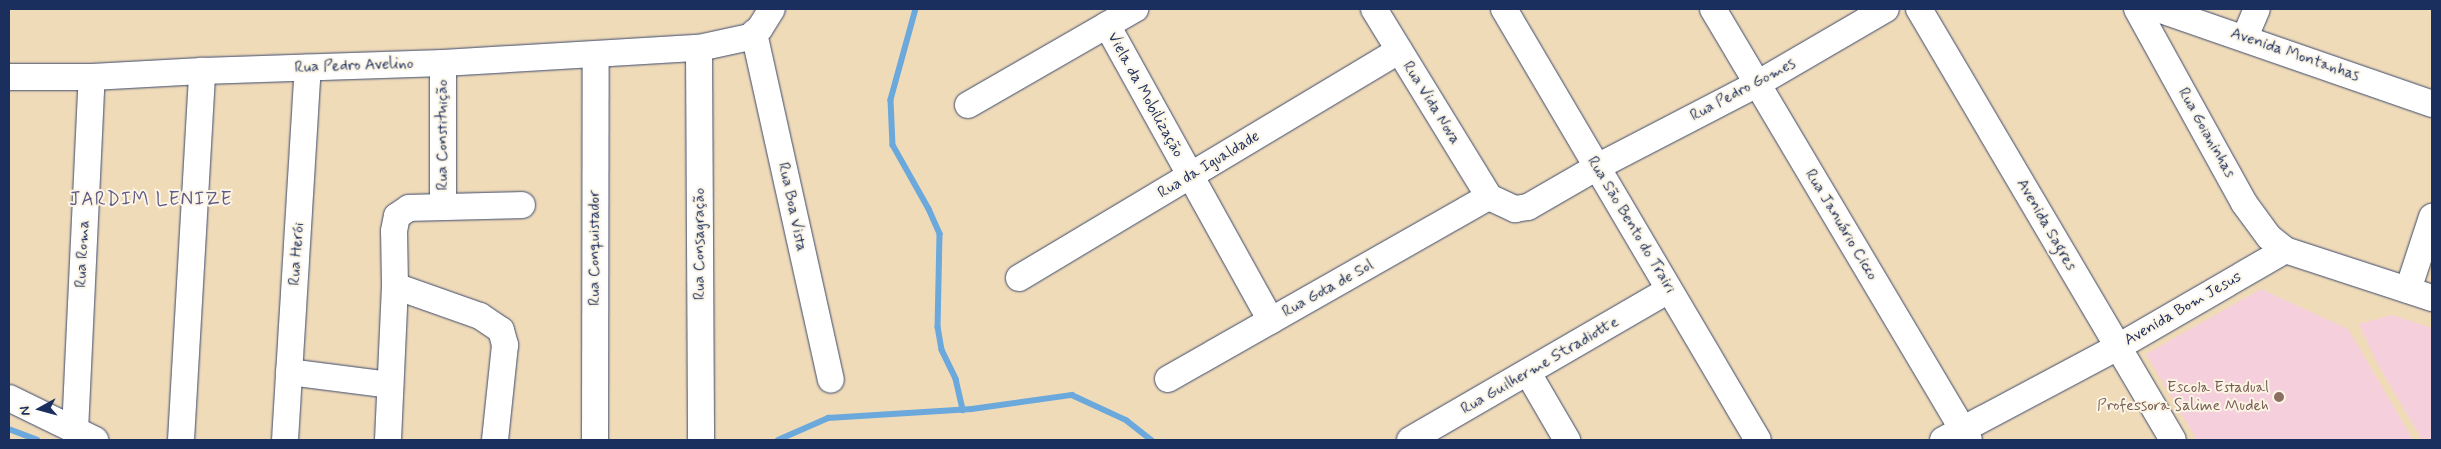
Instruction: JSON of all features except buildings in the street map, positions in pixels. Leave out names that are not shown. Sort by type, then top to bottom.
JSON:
[{"type":"street","points":[[699,48],[737,40],[754,33],[772,9]]},
{"type":"street","points":[[968,105],[1134,9]]},
{"type":"street","name":"Rua Vida Nova","points":[[1374,9],[1489,198]]},
{"type":"street","name":"Rua São Bento do Trairi","points":[[1504,9],[1758,440]]},
{"type":"street","name":"Rua Januário Cicco","points":[[1713,9],[1758,84],[1958,436]]},
{"type":"street","name":"Rua Pedro Gomes","points":[[1489,198],[1515,209],[1522,209],[1597,167],[1758,84],[1886,9]]},
{"type":"street","name":"Avenida Sagres","points":[[1919,9],[2173,440]]},
{"type":"street","name":"Rua Goianinhas","points":[[2137,9],[2244,203],[2268,237],[2285,250]]},
{"type":"street","name":"Avenida Montanhas","points":[[2158,9],[2432,104]]},
{"type":"street","points":[[2245,38],[2257,9]]},
{"type":"street","name":"Viela da Mobilização","points":[[1106,26],[1271,321]]},
{"type":"street","name":"Rua Boa Vista","points":[[754,33],[831,380]]},
{"type":"street","name":"Rua Pedro Avelino","points":[[9,77],[92,77],[202,71],[443,63],[699,48]]},
{"type":"street","name":"Rua Consagração","points":[[699,48],[701,440]]},
{"type":"street","name":"Rua da Igualdade","points":[[1019,278],[1399,51]]},
{"type":"street","name":"Rua Conquistador","points":[[595,440],[596,55]]},
{"type":"street","name":"Rua Constituição","points":[[443,63],[443,206]]},
{"type":"street","name":"Rua Herói","points":[[285,440],[308,68]]},
{"type":"street","points":[[181,440],[202,71]]},
{"type":"street","name":"Rua Roma","points":[[85,436],[92,77]]},
{"type":"street","name":"Rua Gota de Sol","points":[[1168,379],[1489,198]]},
{"type":"street","points":[[388,440],[395,286],[394,231],[397,216],[410,208],[522,205]]},
{"type":"street","points":[[2408,290],[2432,217]]},
{"type":"street","points":[[2285,250],[2432,298]]},
{"type":"street","name":"Avenida Bom Jesus","points":[[1958,436],[2118,347],[2285,250]]},
{"type":"street","points":[[395,286],[480,316],[501,330],[505,345],[494,440]]},
{"type":"street","name":"Rua Guilherme Stradiotte","points":[[1410,440],[1669,290]]},
{"type":"street","points":[[289,372],[390,385]]},
{"type":"street","points":[[1528,373],[1567,440]]},
{"type":"street","points":[[9,398],[85,436]]},
{"type":"shaded area","name":"Escola Estadual Professora Salime Mudeh","points":[[2261,289],[2348,329],[2413,440],[2197,440],[2146,354]]},
{"type":"shaded area","points":[[2392,315],[2432,328],[2432,440],[2421,438],[2376,361],[2359,324]]},
{"type":"waterway","points":[[916,9],[891,100],[893,145],[929,209],[940,234],[938,327],[942,350],[956,379],[963,410]]},
{"type":"waterway","points":[[778,440],[828,418],[972,409],[1072,395],[1126,420],[1152,440]]},
{"type":"waterway","points":[[9,429],[37,440]]},
{"type":"place","name":"Escola Estadual Professora Salime Mudeh","points":[[2279,397]]},
{"type":"district","name":"JARDIM LENIZE","points":[[151,200]]}]
